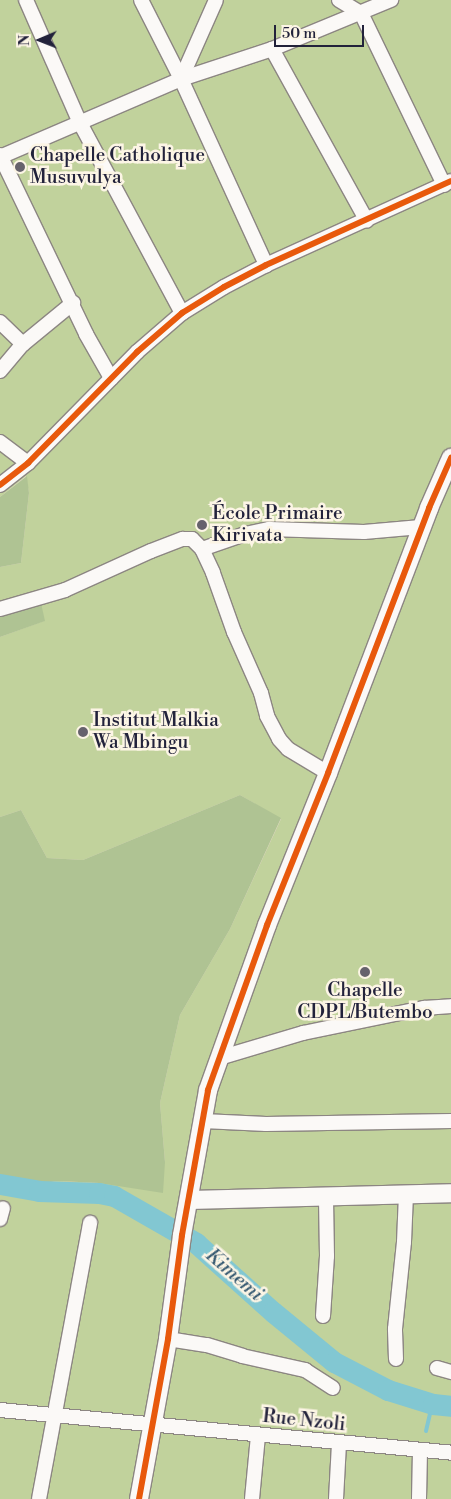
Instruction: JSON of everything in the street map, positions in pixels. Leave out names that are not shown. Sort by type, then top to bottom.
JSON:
[{"type":"street","points":[[26,0],[79,121],[182,313]]},
{"type":"street","points":[[141,0],[181,79],[266,265]]},
{"type":"street","points":[[181,79],[216,0]]},
{"type":"street","points":[[0,485],[28,463],[137,352],[182,313],[224,287],[266,265],[448,183],[361,13],[339,0]]},
{"type":"street","points":[[111,378],[86,334],[73,303],[0,156],[181,79],[272,49],[391,0]]},
{"type":"street","points":[[272,49],[367,221]]},
{"type":"street","points":[[0,371],[23,344],[73,303]]},
{"type":"street","points":[[0,322],[23,344]]},
{"type":"street","points":[[0,442],[28,463]]},
{"type":"street","points":[[139,1499],[168,1340],[184,1221],[208,1090],[267,925],[328,773],[421,528],[451,458]]},
{"type":"street","points":[[202,549],[245,534],[269,529],[364,532],[421,528]]},
{"type":"street","points":[[0,609],[65,590],[151,551],[183,539],[192,539],[202,549],[261,693],[268,716],[279,739],[288,749],[328,773]]},
{"type":"street","points":[[218,1058],[303,1033],[424,1008],[451,1006]]},
{"type":"street","points":[[203,1121],[266,1124],[451,1121]]},
{"type":"street","points":[[189,1200],[451,1193]]},
{"type":"street","points":[[396,1359],[395,1329],[406,1224],[406,1194]]},
{"type":"street","points":[[323,1316],[327,1256],[326,1197]]},
{"type":"street","points":[[39,1499],[90,1223]]},
{"type":"street","points":[[168,1340],[207,1345],[242,1356],[305,1370],[333,1388]]},
{"type":"street","points":[[437,1368],[451,1372]]},
{"type":"street","name":"Rue Nzoli","points":[[0,1410],[258,1434],[339,1444],[451,1453]]},
{"type":"street","points":[[252,1499],[258,1434]]},
{"type":"street","points":[[336,1499],[339,1444]]},
{"type":"street","points":[[418,1499],[420,1451]]},
{"type":"green space","points":[[0,0],[451,0],[451,1499],[0,1499],[0,1175],[43,1183],[59,1181],[99,1183],[165,1162],[160,1103],[180,1015],[230,929],[281,819],[240,795],[83,860],[47,858],[21,810],[0,817],[0,637],[44,621],[0,614],[0,567],[21,563],[29,493],[26,476],[0,497]]},
{"type":"green space","points":[[27,476],[29,493],[21,563],[0,567],[0,497]]},
{"type":"green space","points":[[41,603],[45,621],[0,637],[0,614]]},
{"type":"green space","points":[[240,795],[281,818],[230,929],[180,1015],[160,1103],[165,1162],[163,1193],[99,1183],[59,1181],[43,1183],[0,1175],[0,817],[21,810],[47,858],[83,860]]},
{"type":"waterway","name":"Kimemi","points":[[0,1184],[39,1191],[99,1193],[114,1196],[196,1243],[273,1312],[334,1362],[388,1390],[433,1404],[451,1406]]},
{"type":"waterway","points":[[426,1431],[432,1404]]},
{"type":"cycle path","points":[[0,485],[28,463],[137,352],[182,313],[224,287],[266,265],[451,181]]},
{"type":"cycle path","points":[[139,1499],[168,1339],[182,1235],[208,1090],[267,925],[328,773],[429,508],[451,458]]},
{"type":"place","name":"Chapelle Catholique Musuvulya","points":[[20,167]]},
{"type":"place","name":"École Primaire Kirivata","points":[[202,525]]},
{"type":"place","name":"Institut Malkia Wa Mbingu","points":[[83,732]]},
{"type":"place","name":"Chapelle CDPL/Butembo","points":[[365,972]]}]
